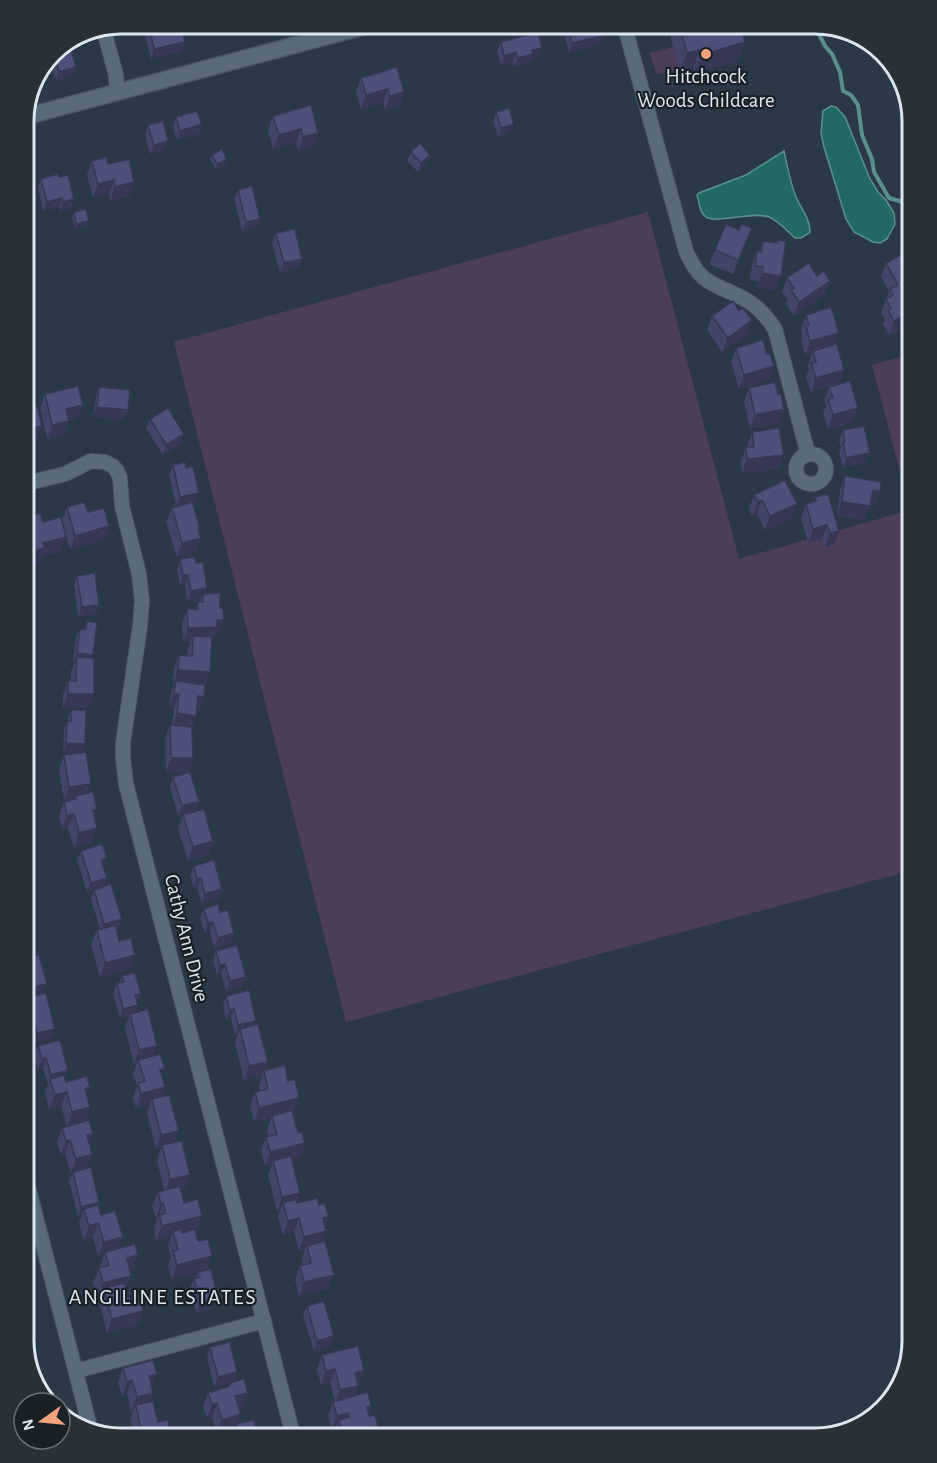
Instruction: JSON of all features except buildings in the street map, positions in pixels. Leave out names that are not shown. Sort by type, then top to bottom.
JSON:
[{"type":"street","points":[[35,114],[332,35]]},
{"type":"street","points":[[627,35],[686,251],[692,264],[712,285],[745,299],[767,316],[776,329],[808,454]]},
{"type":"street","points":[[105,36],[116,75],[117,92]]},
{"type":"street","name":"Cathy Ann Drive","points":[[35,481],[65,474],[91,460],[113,466],[120,478],[122,506],[141,586],[142,601],[123,743],[126,784],[291,1428]]},
{"type":"street","points":[[35,1213],[89,1422]]},
{"type":"street","points":[[76,1371],[264,1321]]},
{"type":"shaded area","points":[[673,47],[680,70],[656,74],[650,53]]},
{"type":"shaded area","points":[[831,106],[836,107],[845,117],[870,179],[894,213],[895,224],[887,239],[880,243],[873,242],[854,232],[846,219],[821,133],[823,111]]},
{"type":"shaded area","points":[[784,151],[792,186],[807,218],[810,232],[801,238],[795,238],[769,217],[754,215],[711,219],[704,215],[697,195],[699,193],[746,175]]},
{"type":"shaded area","points":[[648,212],[739,559],[902,512],[902,873],[346,1022],[174,342]]},
{"type":"shaded area","points":[[902,356],[902,479],[872,365]]},
{"type":"waterway","points":[[820,35],[840,72],[843,91],[851,95],[858,105],[862,135],[872,159],[874,172],[889,198],[902,202]]},
{"type":"place","name":"Hitchcock Woods Childcare","points":[[706,54]]},
{"type":"district","name":"ANGILINE ESTATES","points":[[163,1296]]}]
